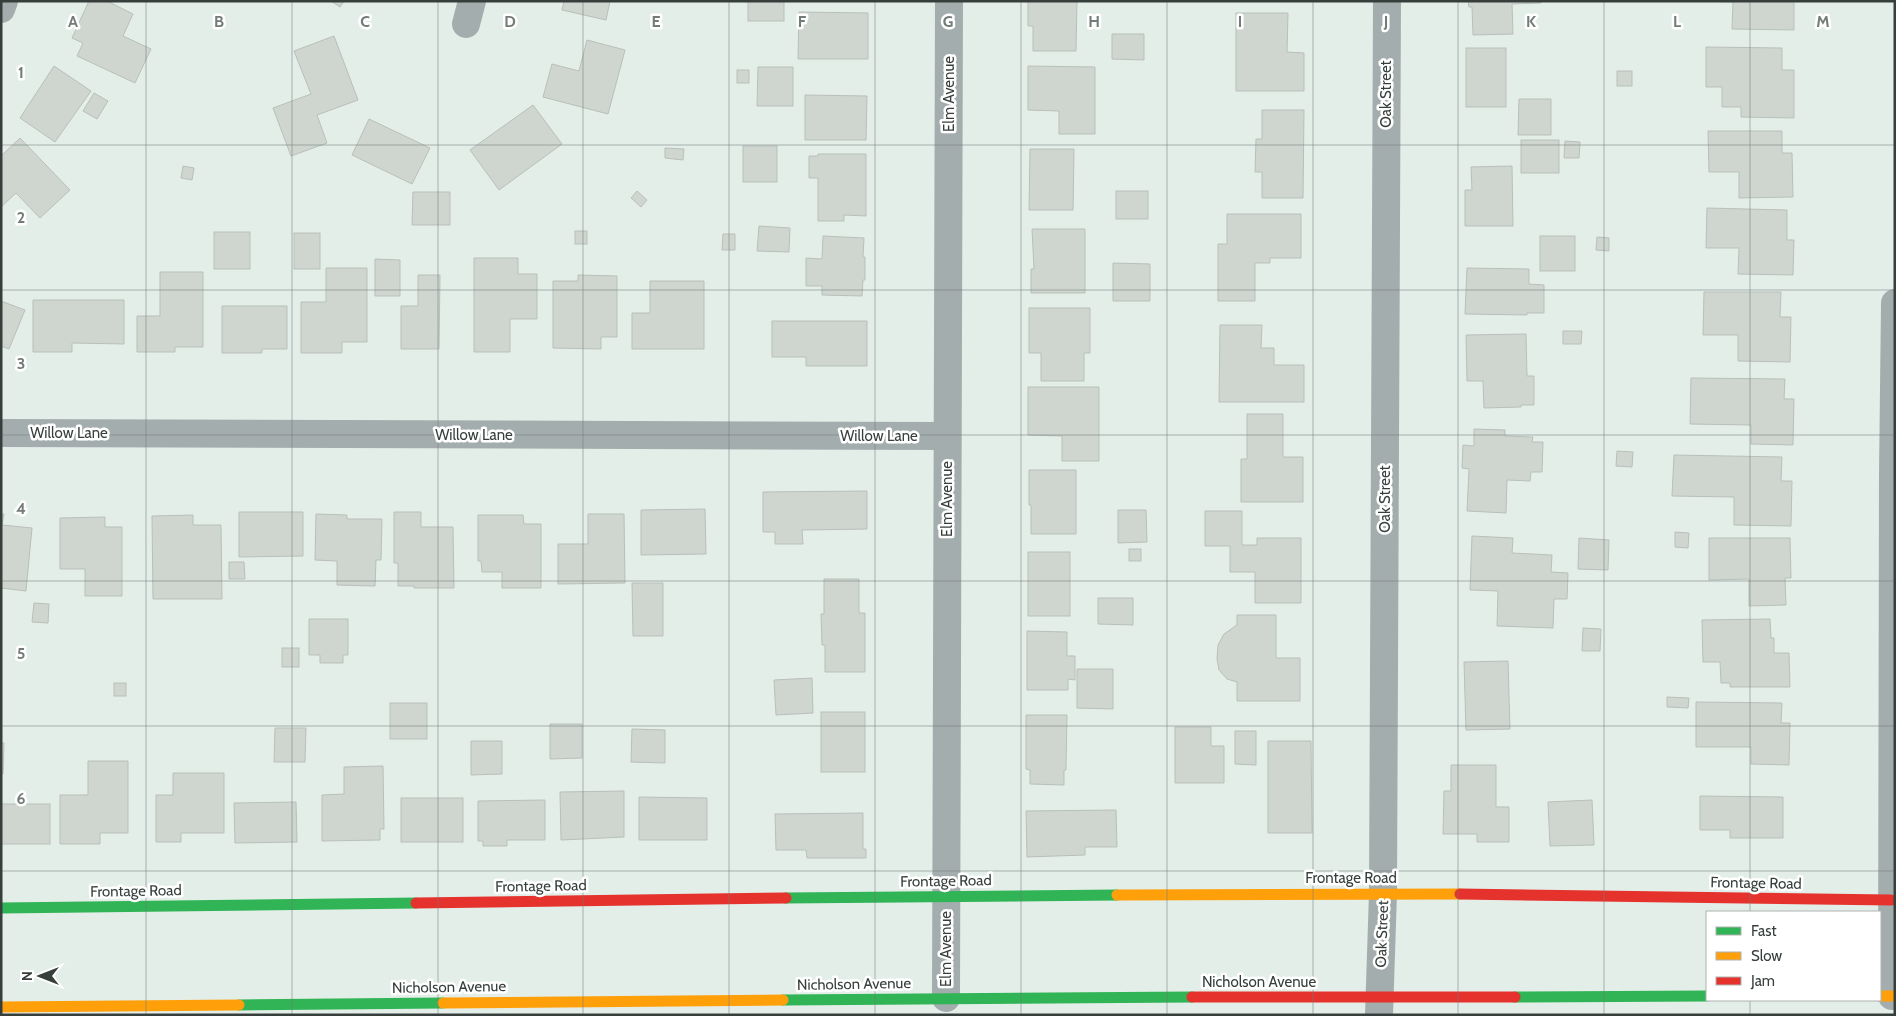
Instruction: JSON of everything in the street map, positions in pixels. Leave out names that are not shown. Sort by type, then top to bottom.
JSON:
[{"type":"street","points":[[1,9],[4,1]]},
{"type":"street","name":"Elm Avenue","points":[[946,998],[949,1]]},
{"type":"street","name":"Oak Street","points":[[1379,1006],[1383,893],[1387,1]]},
{"type":"street","points":[[1889,996],[1895,304]]},
{"type":"street","name":"Willow Lane","points":[[1,433],[947,436]]},
{"type":"street","name":"Frontage Road","points":[[1,908],[946,896],[1383,893],[1891,900]]},
{"type":"street","name":"Nicholson Avenue","points":[[1,1007],[946,998],[1379,1006],[1706,996]]},
{"type":"building","points":[[89,1],[107,1],[133,14],[123,36],[151,49],[135,83],[77,56],[83,43],[72,38]]},
{"type":"building","points":[[331,1],[344,1],[340,7]]},
{"type":"building","points":[[564,1],[610,1],[606,20],[562,10]]},
{"type":"building","points":[[748,1],[784,1],[784,21],[748,21]]},
{"type":"building","points":[[1028,1],[1077,1],[1076,51],[1033,51],[1033,26],[1028,26]]},
{"type":"building","points":[[1468,1],[1541,1],[1541,3],[1512,4],[1513,34],[1473,35],[1472,7],[1469,7]]},
{"type":"building","points":[[1704,1],[1794,1],[1794,30],[1732,29],[1733,2]]},
{"type":"building","points":[[799,12],[868,13],[868,59],[798,59]]},
{"type":"building","points":[[1236,13],[1288,13],[1287,52],[1304,53],[1304,91],[1236,91]]},
{"type":"building","points":[[1112,34],[1144,34],[1144,60],[1112,59]]},
{"type":"building","points":[[334,36],[358,100],[317,115],[327,143],[291,156],[273,108],[311,94],[294,51]]},
{"type":"building","points":[[587,40],[625,50],[608,114],[543,97],[552,64],[579,71]]},
{"type":"building","points":[[1706,47],[1782,48],[1782,70],[1794,70],[1794,118],[1741,117],[1741,107],[1722,107],[1722,87],[1706,87]]},
{"type":"building","points":[[1466,48],[1506,48],[1506,107],[1466,107]]},
{"type":"building","points":[[54,66],[91,91],[55,142],[20,118]]},
{"type":"building","points":[[1028,66],[1095,67],[1095,134],[1059,134],[1059,111],[1028,110]]},
{"type":"building","points":[[758,67],[793,67],[793,106],[757,106]]},
{"type":"building","points":[[737,70],[749,70],[749,83],[737,83]]},
{"type":"building","points":[[1617,71],[1632,71],[1632,86],[1617,86]]},
{"type":"building","points":[[94,93],[108,101],[97,119],[83,111]]},
{"type":"building","points":[[805,95],[867,96],[866,140],[805,140]]},
{"type":"building","points":[[1519,99],[1551,99],[1551,135],[1518,135]]},
{"type":"building","points":[[533,105],[562,144],[499,190],[470,150]]},
{"type":"building","points":[[1262,110],[1304,110],[1303,198],[1262,198],[1262,172],[1255,172],[1256,139],[1262,139]]},
{"type":"building","points":[[369,119],[430,148],[412,184],[352,155]]},
{"type":"building","points":[[1708,131],[1782,131],[1782,153],[1792,153],[1793,197],[1739,198],[1739,172],[1709,172]]},
{"type":"building","points":[[20,138],[70,190],[40,218],[16,193],[1,207],[1,156]]},
{"type":"building","points":[[1521,140],[1559,140],[1559,173],[1521,173]]},
{"type":"building","points":[[1565,141],[1580,142],[1579,158],[1564,158]]},
{"type":"building","points":[[743,146],[777,146],[777,182],[743,182]]},
{"type":"building","points":[[665,148],[684,149],[683,160],[665,158]]},
{"type":"building","points":[[1030,149],[1074,149],[1073,210],[1029,210]]},
{"type":"building","points":[[818,154],[866,154],[866,216],[844,215],[844,221],[818,221],[818,178],[809,178],[809,156],[818,156]]},
{"type":"building","points":[[183,166],[194,168],[192,180],[181,178]]},
{"type":"building","points":[[1512,166],[1513,226],[1465,226],[1465,190],[1472,190],[1471,167]]},
{"type":"building","points":[[637,191],[647,200],[641,207],[631,198]]},
{"type":"building","points":[[1116,191],[1148,191],[1148,219],[1116,219]]},
{"type":"building","points":[[413,192],[450,192],[450,225],[412,225]]},
{"type":"building","points":[[1707,208],[1787,210],[1787,240],[1794,240],[1793,275],[1738,274],[1739,248],[1706,248]]},
{"type":"building","points":[[1227,214],[1301,214],[1301,258],[1270,258],[1270,263],[1255,263],[1255,301],[1218,301],[1218,244],[1227,244]]},
{"type":"building","points":[[759,226],[790,228],[789,252],[757,251]]},
{"type":"building","points":[[1032,229],[1085,229],[1085,293],[1031,293],[1031,269],[1034,269]]},
{"type":"building","points":[[575,231],[587,231],[587,244],[575,244]]},
{"type":"building","points":[[214,232],[250,232],[250,269],[214,269]]},
{"type":"building","points":[[294,233],[320,233],[320,269],[294,269]]},
{"type":"building","points":[[723,234],[735,234],[735,250],[722,250]]},
{"type":"building","points":[[823,236],[864,238],[865,280],[863,280],[862,296],[822,295],[822,286],[806,286],[806,258],[822,259]]},
{"type":"building","points":[[1540,236],[1575,236],[1575,271],[1540,271]]},
{"type":"building","points":[[1597,237],[1609,238],[1609,251],[1596,250]]},
{"type":"building","points":[[474,258],[518,258],[518,274],[537,274],[537,319],[510,319],[510,352],[474,352]]},
{"type":"building","points":[[375,259],[400,260],[400,296],[375,296]]},
{"type":"building","points":[[1113,263],[1150,264],[1150,301],[1113,301]]},
{"type":"building","points":[[326,268],[367,268],[367,342],[342,342],[342,353],[301,353],[301,302],[326,302]]},
{"type":"building","points":[[1467,268],[1529,269],[1529,284],[1544,285],[1544,313],[1527,313],[1527,315],[1465,314]]},
{"type":"building","points":[[160,272],[203,272],[203,347],[175,347],[175,352],[137,352],[137,316],[160,316]]},
{"type":"building","points":[[418,275],[440,275],[439,349],[401,349],[401,306],[418,306]]},
{"type":"building","points":[[578,275],[617,276],[617,337],[601,337],[601,349],[553,348],[553,281],[578,281]]},
{"type":"building","points":[[650,281],[704,281],[704,349],[632,349],[632,313],[650,313]]},
{"type":"building","points":[[1704,292],[1781,292],[1780,317],[1791,317],[1790,362],[1738,361],[1738,335],[1703,335]]},
{"type":"building","points":[[33,300],[124,300],[124,344],[72,343],[72,352],[33,352]]},
{"type":"building","points":[[1,301],[25,310],[9,349],[1,346]]},
{"type":"building","points":[[222,306],[287,306],[287,349],[262,349],[262,353],[222,353]]},
{"type":"building","points":[[1029,308],[1090,308],[1090,353],[1084,353],[1084,381],[1041,381],[1041,353],[1029,353]]},
{"type":"building","points":[[772,321],[867,321],[867,366],[806,366],[806,357],[772,357]]},
{"type":"building","points":[[1220,325],[1262,325],[1261,348],[1274,348],[1274,365],[1304,365],[1304,402],[1219,402]]},
{"type":"building","points":[[1563,331],[1582,331],[1581,344],[1563,344]]},
{"type":"building","points":[[1526,334],[1527,376],[1534,376],[1534,405],[1484,408],[1483,381],[1467,381],[1466,335]]},
{"type":"building","points":[[1691,378],[1785,379],[1784,399],[1794,399],[1793,445],[1751,444],[1751,425],[1690,424]]},
{"type":"building","points":[[1028,387],[1099,387],[1099,461],[1062,461],[1062,436],[1028,435]]},
{"type":"building","points":[[1247,414],[1283,414],[1283,457],[1303,457],[1303,502],[1241,502],[1241,459],[1247,459]]},
{"type":"building","points":[[1474,429],[1505,430],[1505,436],[1533,437],[1532,442],[1543,442],[1542,472],[1531,472],[1530,481],[1507,480],[1506,513],[1467,511],[1469,469],[1462,468],[1463,445],[1474,446]]},
{"type":"building","points":[[1617,451],[1633,452],[1632,467],[1616,466]]},
{"type":"building","points":[[1674,455],[1782,457],[1781,481],[1792,481],[1791,526],[1734,525],[1734,497],[1672,496]]},
{"type":"building","points":[[1029,470],[1076,470],[1076,534],[1031,534]]},
{"type":"building","points":[[867,491],[867,529],[802,530],[803,544],[775,544],[775,532],[763,532],[763,492]]},
{"type":"building","points":[[705,509],[706,554],[641,555],[641,510]]},
{"type":"building","points":[[1118,510],[1146,510],[1147,542],[1118,543]]},
{"type":"building","points":[[1205,511],[1242,511],[1242,545],[1257,545],[1257,538],[1301,538],[1301,603],[1255,603],[1255,572],[1230,572],[1230,546],[1205,546]]},
{"type":"building","points":[[239,512],[303,512],[303,556],[239,557]]},
{"type":"building","points":[[394,512],[421,512],[421,527],[453,527],[454,588],[398,586],[398,563],[394,563]]},
{"type":"building","points":[[1,514],[4,514],[2,525],[32,528],[26,591],[1,588]]},
{"type":"building","points":[[316,514],[347,515],[347,519],[382,519],[381,560],[376,560],[375,586],[337,585],[337,561],[315,560]]},
{"type":"building","points":[[588,514],[624,514],[625,583],[558,584],[558,544],[588,544]]},
{"type":"building","points":[[193,515],[193,525],[221,525],[222,599],[153,599],[152,516]]},
{"type":"building","points":[[478,515],[523,515],[524,524],[541,524],[541,588],[502,588],[502,572],[482,572],[481,561],[478,561]]},
{"type":"building","points":[[105,517],[105,527],[122,527],[122,596],[85,596],[85,569],[60,569],[60,518]]},
{"type":"building","points":[[1675,532],[1689,533],[1688,548],[1675,547]]},
{"type":"building","points":[[1472,536],[1513,538],[1512,553],[1552,555],[1551,572],[1568,573],[1567,599],[1554,599],[1553,628],[1497,626],[1498,591],[1470,590]]},
{"type":"building","points":[[1579,538],[1609,540],[1608,570],[1578,569]]},
{"type":"building","points":[[1709,538],[1790,538],[1791,578],[1785,578],[1786,605],[1749,606],[1749,579],[1709,580]]},
{"type":"building","points":[[1129,549],[1141,549],[1141,561],[1129,561]]},
{"type":"building","points":[[1028,552],[1070,552],[1070,616],[1028,616]]},
{"type":"building","points":[[229,562],[244,562],[245,579],[229,579]]},
{"type":"building","points":[[824,579],[859,579],[859,613],[865,613],[865,672],[825,672],[825,645],[822,645],[821,614],[824,614]]},
{"type":"building","points":[[632,583],[663,583],[663,636],[633,636]]},
{"type":"building","points":[[1098,598],[1133,598],[1133,625],[1098,624]]},
{"type":"building","points":[[34,603],[49,604],[48,623],[32,622]]},
{"type":"building","points":[[1237,615],[1276,615],[1276,658],[1300,658],[1300,701],[1237,701],[1237,682],[1227,679],[1219,670],[1217,659],[1218,645],[1224,634],[1237,625]]},
{"type":"building","points":[[309,619],[348,619],[348,655],[343,655],[343,663],[320,663],[320,655],[309,655]]},
{"type":"building","points":[[1770,619],[1771,638],[1774,638],[1774,653],[1789,653],[1790,687],[1730,687],[1730,683],[1721,683],[1720,662],[1703,662],[1702,620]]},
{"type":"building","points":[[1583,628],[1601,629],[1600,651],[1582,651]]},
{"type":"building","points":[[1027,631],[1067,632],[1067,656],[1075,656],[1075,680],[1068,679],[1068,690],[1027,690]]},
{"type":"building","points":[[282,648],[299,648],[299,667],[282,667]]},
{"type":"building","points":[[1508,661],[1510,729],[1466,730],[1464,662]]},
{"type":"building","points":[[1077,669],[1113,669],[1113,709],[1077,708]]},
{"type":"building","points":[[812,678],[813,713],[776,715],[774,680]]},
{"type":"building","points":[[114,683],[126,683],[126,696],[114,696]]},
{"type":"building","points":[[1667,697],[1689,698],[1688,708],[1667,707]]},
{"type":"building","points":[[1696,702],[1782,703],[1781,723],[1790,723],[1789,765],[1751,764],[1751,747],[1696,747]]},
{"type":"building","points":[[390,703],[427,703],[427,739],[390,739]]},
{"type":"building","points":[[821,712],[865,712],[865,772],[821,772]]},
{"type":"building","points":[[1026,715],[1067,715],[1064,785],[1030,784],[1030,770],[1026,769]]},
{"type":"building","points":[[550,724],[582,724],[582,758],[550,759]]},
{"type":"building","points":[[1175,727],[1211,727],[1211,746],[1224,746],[1224,783],[1175,783]]},
{"type":"building","points":[[275,728],[306,728],[305,762],[274,762]]},
{"type":"building","points":[[632,729],[665,730],[665,763],[631,762]]},
{"type":"building","points":[[1235,731],[1256,731],[1256,765],[1235,764]]},
{"type":"building","points":[[471,741],[502,741],[502,774],[471,775]]},
{"type":"building","points":[[1268,741],[1311,741],[1312,833],[1268,833]]},
{"type":"building","points":[[1,743],[4,743],[3,774],[1,774]]},
{"type":"building","points":[[88,761],[128,761],[128,833],[100,833],[100,844],[60,844],[60,795],[88,795]]},
{"type":"building","points":[[1451,765],[1496,765],[1496,807],[1509,807],[1509,842],[1477,842],[1477,834],[1443,834],[1444,791],[1451,791]]},
{"type":"building","points":[[383,766],[384,829],[380,829],[380,840],[322,841],[322,795],[344,794],[344,767]]},
{"type":"building","points":[[173,773],[224,773],[224,833],[181,833],[181,842],[156,842],[156,795],[173,795]]},
{"type":"building","points":[[624,791],[624,837],[561,840],[560,792]]},
{"type":"building","points":[[1700,796],[1783,797],[1783,838],[1730,838],[1730,830],[1700,830]]},
{"type":"building","points":[[639,797],[707,798],[707,840],[639,840]]},
{"type":"building","points":[[401,798],[463,798],[463,842],[401,842]]},
{"type":"building","points":[[545,800],[545,840],[507,840],[507,846],[483,846],[483,841],[478,841],[478,801]]},
{"type":"building","points":[[1592,800],[1594,845],[1550,846],[1548,802]]},
{"type":"building","points":[[296,802],[297,842],[235,843],[234,803]]},
{"type":"building","points":[[1,804],[50,804],[50,844],[1,844]]},
{"type":"building","points":[[1116,810],[1117,847],[1085,847],[1085,855],[1027,857],[1026,811]]},
{"type":"building","points":[[863,813],[863,849],[866,849],[866,858],[807,858],[806,850],[776,850],[775,814]]},
{"type":"traffic: fast","points":[[786,898],[1117,895]]},
{"type":"traffic: fast","points":[[1,908],[416,903]]},
{"type":"traffic: fast","points":[[1515,997],[1706,996]]},
{"type":"traffic: fast","points":[[783,1000],[1192,997]]},
{"type":"traffic: fast","points":[[239,1005],[443,1003]]},
{"type":"traffic: slow","points":[[1117,895],[1460,894]]},
{"type":"traffic: slow","points":[[1881,996],[1895,996]]},
{"type":"traffic: slow","points":[[443,1003],[783,1000]]},
{"type":"traffic: slow","points":[[1,1007],[239,1005]]},
{"type":"traffic: jam","points":[[1460,894],[1891,900]]},
{"type":"traffic: jam","points":[[416,903],[786,898]]},
{"type":"traffic: jam","points":[[1192,997],[1515,997]]}]
